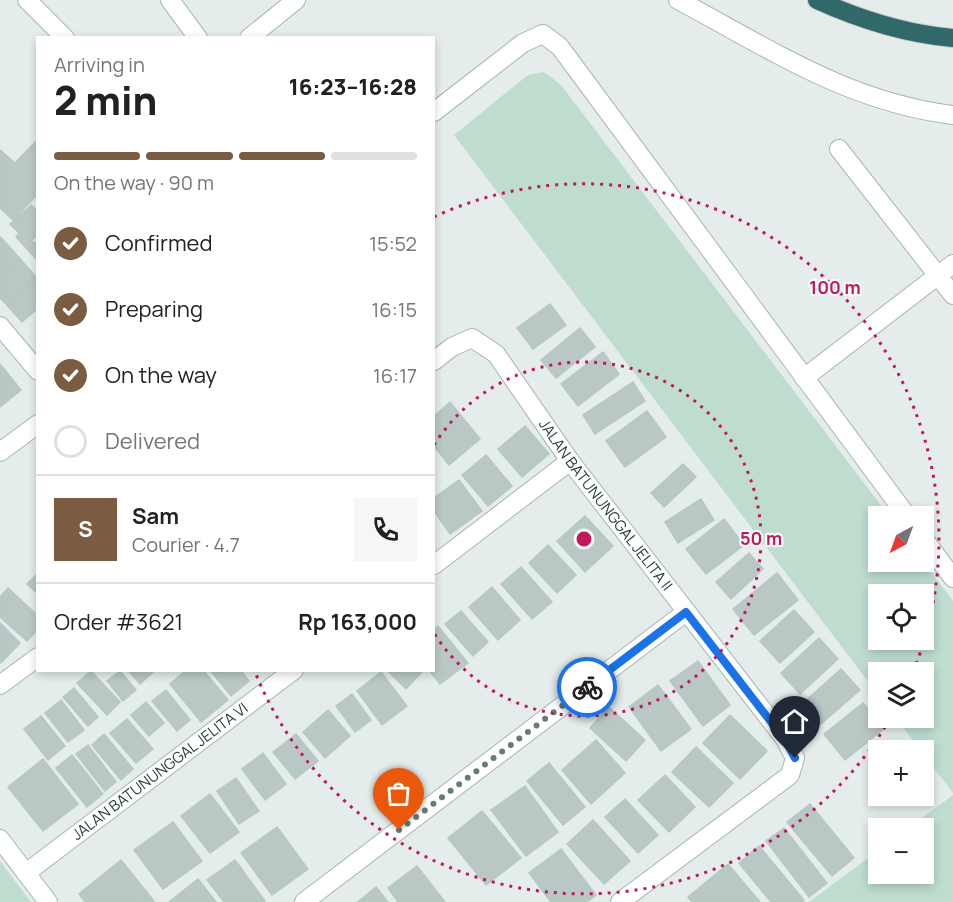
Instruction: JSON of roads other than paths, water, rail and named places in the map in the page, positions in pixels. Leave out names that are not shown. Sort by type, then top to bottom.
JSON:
[{"type":"highway","points":[[816,0],[871,20],[929,36],[953,38]]},
{"type":"street","points":[[27,0],[63,36]]},
{"type":"street","points":[[170,0],[197,36]]},
{"type":"street","points":[[251,36],[296,0]]},
{"type":"street","points":[[678,0],[834,83],[903,107],[953,115]]},
{"type":"street","points":[[435,111],[523,43],[543,34],[560,47],[900,506]]},
{"type":"street","points":[[839,149],[953,295]]},
{"type":"street","points":[[804,378],[953,264]]},
{"type":"street","points":[[0,326],[36,369]]},
{"type":"street","name":"JALAN BATUNUNGGAL JELITA II","points":[[435,360],[452,347],[472,338],[496,354],[570,461],[785,740],[795,758],[790,775],[620,902]]},
{"type":"street","points":[[0,452],[36,425]]},
{"type":"street","points":[[435,564],[570,461]]},
{"type":"street","points":[[934,552],[953,578]]},
{"type":"street","points":[[304,902],[686,612]]},
{"type":"street","points":[[0,685],[36,658]]},
{"type":"street","name":"JALAN BATUNUNGGAL JELITA VI","points":[[26,873],[291,672]]},
{"type":"street","points":[[0,839],[48,902]]}]
